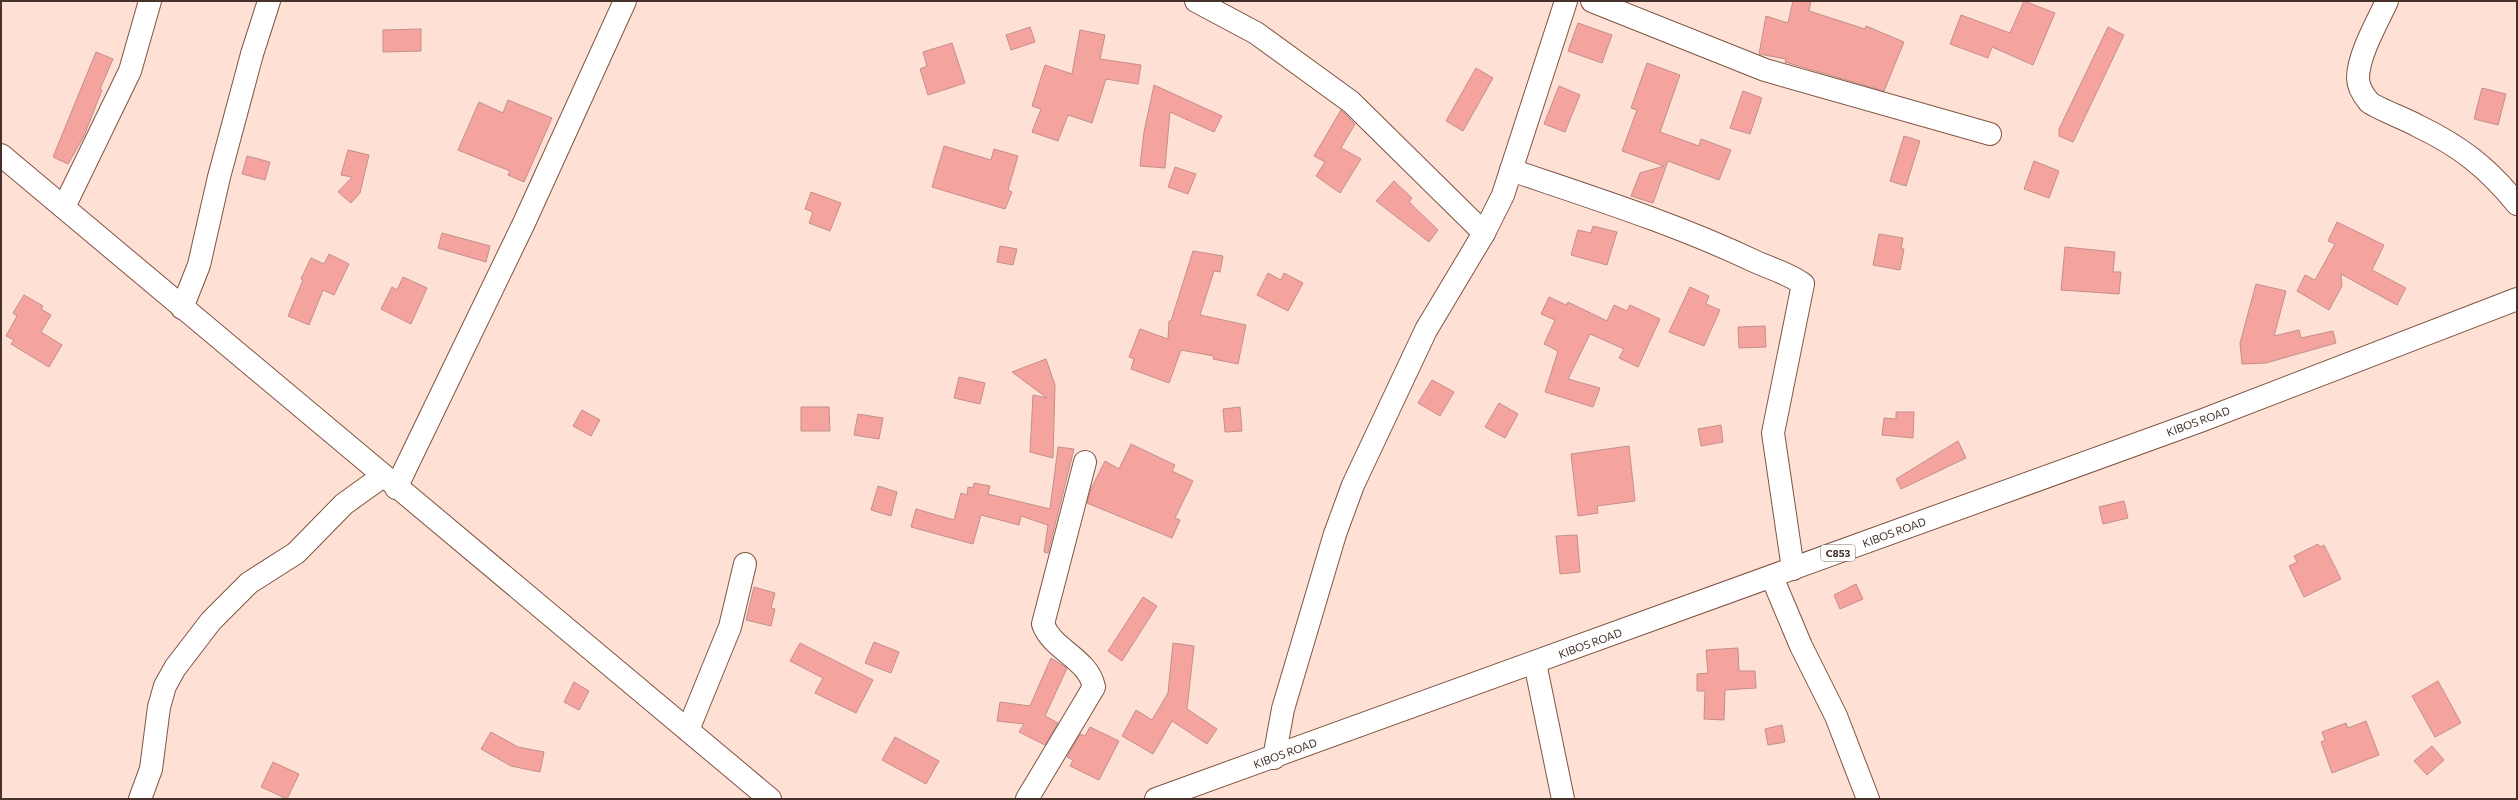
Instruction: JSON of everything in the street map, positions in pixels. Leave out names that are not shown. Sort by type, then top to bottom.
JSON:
[{"type":"street","points":[[64,207],[130,71],[150,1]]},
{"type":"street","points":[[182,308],[198,265],[223,162],[252,54],[269,1]]},
{"type":"street","points":[[140,799],[150,769],[159,707],[165,686],[175,668],[211,621],[250,583],[296,553],[344,504],[389,482],[524,223],[625,1]]},
{"type":"street","points":[[1196,1],[1256,33],[1351,102],[1484,233]]},
{"type":"street","points":[[1274,758],[1285,702],[1335,534],[1353,485],[1426,330],[1484,233],[1503,195],[1566,1]]},
{"type":"street","points":[[1592,1],[1765,70],[1990,134]]},
{"type":"street","points":[[2387,1],[2362,59],[2358,78],[2361,91],[2370,103],[2441,137],[2466,152],[2490,173],[2517,204]]},
{"type":"street","points":[[1,155],[389,482],[770,799]]},
{"type":"street","points":[[1511,170],[1708,239],[1762,265],[1788,274],[1804,284],[1773,433],[1793,569]]},
{"type":"street","name":"KIBOS ROAD","points":[[1156,799],[1274,758],[2203,420],[2517,299]]},
{"type":"street","points":[[1026,799],[1094,688],[1081,664],[1050,636],[1043,624],[1085,462]]},
{"type":"street","points":[[688,730],[730,626],[745,564]]},
{"type":"street","points":[[1772,577],[1801,646],[1836,716],[1868,799]]},
{"type":"street","points":[[1535,663],[1563,799]]},
{"type":"building","points":[[1793,1],[1811,1],[1809,11],[1865,29],[1866,26],[1904,42],[1884,91],[1785,62],[1786,59],[1759,54],[1766,16],[1788,23]]},
{"type":"building","points":[[2024,1],[2055,13],[2033,65],[1992,47],[1988,58],[1950,44],[1961,15],[2010,33]]},
{"type":"building","points":[[1578,23],[1612,35],[1602,63],[1568,51]]},
{"type":"building","points":[[1030,27],[1035,42],[1011,50],[1006,35]]},
{"type":"building","points":[[2108,27],[2124,35],[2073,142],[2059,136],[2059,129]]},
{"type":"building","points":[[421,29],[421,51],[383,52],[383,30]]},
{"type":"building","points":[[1080,30],[1105,35],[1100,59],[1141,65],[1138,84],[1106,79],[1092,123],[1068,115],[1058,141],[1032,132],[1041,109],[1032,106],[1045,65],[1072,74]]},
{"type":"building","points":[[952,43],[965,83],[928,95],[920,69],[927,66],[923,52]]},
{"type":"building","points":[[96,52],[113,59],[100,89],[102,90],[84,136],[68,164],[53,157]]},
{"type":"building","points":[[1647,63],[1680,75],[1660,132],[1699,146],[1701,139],[1731,150],[1719,180],[1668,161],[1653,203],[1631,196],[1640,173],[1664,166],[1622,151],[1637,110],[1631,108]]},
{"type":"building","points":[[1476,68],[1493,78],[1463,131],[1446,121]]},
{"type":"building","points":[[1154,85],[1222,116],[1214,132],[1170,112],[1165,168],[1140,166],[1144,132]]},
{"type":"building","points":[[1559,86],[1580,95],[1565,132],[1544,124]]},
{"type":"building","points":[[2482,88],[2506,94],[2498,125],[2474,119]]},
{"type":"building","points":[[1743,91],[1762,98],[1750,134],[1730,128]]},
{"type":"building","points":[[508,100],[552,118],[524,182],[508,175],[510,171],[458,150],[479,102],[503,113]]},
{"type":"building","points":[[1341,110],[1355,124],[1341,148],[1361,159],[1340,193],[1316,176],[1325,162],[1314,156]]},
{"type":"building","points":[[1904,136],[1920,141],[1906,186],[1890,181]]},
{"type":"building","points":[[944,146],[991,160],[994,149],[1018,156],[1008,190],[1012,192],[1005,209],[932,187]]},
{"type":"building","points":[[348,150],[369,155],[360,193],[351,203],[338,192],[352,177],[341,175]]},
{"type":"building","points":[[247,156],[270,162],[265,180],[242,174]]},
{"type":"building","points":[[2034,161],[2059,171],[2049,198],[2024,189]]},
{"type":"building","points":[[1175,167],[1196,174],[1188,194],[1168,187]]},
{"type":"building","points":[[1394,181],[1412,198],[1409,202],[1438,230],[1429,242],[1376,201]]},
{"type":"building","points":[[811,192],[841,203],[830,231],[809,223],[813,212],[805,209]]},
{"type":"building","points":[[2337,222],[2384,245],[2372,270],[2406,288],[2397,305],[2341,274],[2342,286],[2329,310],[2297,291],[2305,275],[2315,280],[2335,244],[2328,241]]},
{"type":"building","points":[[1593,226],[1617,232],[1607,265],[1571,255],[1578,230],[1591,233]]},
{"type":"building","points":[[442,233],[490,246],[486,262],[438,248]]},
{"type":"building","points":[[1879,234],[1903,238],[1901,249],[1904,249],[1900,270],[1873,265]]},
{"type":"building","points":[[1000,246],[1017,249],[1013,265],[997,262]]},
{"type":"building","points":[[2065,247],[2115,252],[2113,272],[2121,272],[2119,294],[2061,290]]},
{"type":"building","points":[[1193,251],[1223,256],[1220,272],[1214,271],[1200,315],[1246,325],[1238,364],[1213,359],[1214,356],[1181,350],[1169,383],[1131,369],[1134,359],[1129,357],[1140,329],[1168,339],[1169,321],[1171,321]]},
{"type":"building","points":[[329,254],[349,264],[334,295],[323,290],[309,325],[288,316],[303,280],[301,279],[311,258],[324,264]]},
{"type":"building","points":[[1268,273],[1281,280],[1284,273],[1303,283],[1288,311],[1257,295]]},
{"type":"building","points":[[403,277],[427,288],[411,324],[381,309],[392,287],[397,290]]},
{"type":"building","points":[[2256,284],[2286,291],[2274,336],[2299,330],[2301,338],[2333,331],[2336,343],[2266,363],[2242,364],[2240,343]]},
{"type":"building","points":[[1690,287],[1709,296],[1706,304],[1720,310],[1704,346],[1669,332]]},
{"type":"building","points":[[24,295],[43,306],[41,309],[51,315],[41,332],[62,345],[49,367],[11,344],[14,340],[6,336],[17,316],[13,313]]},
{"type":"building","points":[[1549,297],[1566,305],[1568,302],[1607,321],[1614,305],[1627,311],[1630,305],[1660,319],[1638,367],[1619,358],[1624,349],[1590,334],[1568,379],[1600,388],[1593,407],[1545,392],[1558,351],[1544,344],[1555,320],[1541,314]]},
{"type":"building","points":[[1765,326],[1766,347],[1739,348],[1738,327]]},
{"type":"building","points":[[1046,359],[1055,385],[1053,458],[1030,452],[1033,395],[1047,398],[1012,372]]},
{"type":"building","points":[[959,377],[985,383],[980,404],[954,398]]},
{"type":"building","points":[[1432,380],[1454,392],[1440,416],[1418,403]]},
{"type":"building","points":[[1499,403],[1518,414],[1505,438],[1485,427]]},
{"type":"building","points":[[801,407],[829,407],[830,431],[801,431]]},
{"type":"building","points":[[1240,407],[1242,431],[1225,432],[1223,409]]},
{"type":"building","points":[[582,410],[600,420],[591,436],[573,426]]},
{"type":"building","points":[[1896,412],[1914,412],[1913,438],[1882,435],[1884,418],[1896,419]]},
{"type":"building","points":[[858,414],[883,418],[879,439],[854,435]]},
{"type":"building","points":[[1721,425],[1723,442],[1701,446],[1698,429]]},
{"type":"building","points":[[1958,441],[1966,458],[1901,489],[1896,479]]},
{"type":"building","points":[[1131,444],[1175,465],[1172,471],[1193,481],[1175,518],[1180,520],[1172,538],[1087,503],[1091,489],[1105,461],[1119,469]]},
{"type":"building","points":[[1629,446],[1635,501],[1597,506],[1598,513],[1578,516],[1571,454]]},
{"type":"building","points":[[1058,447],[1074,449],[1048,553],[1044,552],[1048,525],[1021,516],[1019,525],[981,515],[973,544],[911,527],[916,509],[954,520],[961,493],[967,495],[968,487],[973,488],[974,483],[990,486],[988,494],[1050,509]]},
{"type":"building","points":[[878,486],[897,492],[891,516],[871,510]]},
{"type":"building","points":[[2124,501],[2128,518],[2103,524],[2099,507]]},
{"type":"building","points":[[1577,535],[1580,572],[1560,574],[1556,536]]},
{"type":"building","points":[[2318,544],[2320,547],[2324,545],[2341,579],[2304,597],[2289,566],[2297,562],[2294,556]]},
{"type":"building","points":[[1856,584],[1863,599],[1840,609],[1834,595]]},
{"type":"building","points":[[754,587],[775,593],[771,608],[775,609],[771,626],[746,620]]},
{"type":"building","points":[[1143,597],[1157,606],[1122,661],[1108,651]]},
{"type":"building","points":[[874,642],[899,652],[891,673],[865,663]]},
{"type":"building","points":[[800,643],[873,680],[856,713],[815,693],[823,678],[790,661]]},
{"type":"building","points":[[1173,643],[1194,646],[1187,709],[1217,729],[1207,744],[1172,721],[1153,754],[1122,736],[1136,710],[1152,720],[1168,693]]},
{"type":"building","points":[[1738,648],[1739,671],[1755,671],[1756,688],[1725,690],[1724,720],[1704,719],[1705,691],[1697,691],[1697,674],[1708,673],[1706,650]]},
{"type":"building","points":[[1051,658],[1067,668],[1045,716],[1058,723],[1045,745],[1019,732],[1024,724],[997,721],[1000,702],[1030,706]]},
{"type":"building","points":[[2438,681],[2461,723],[2435,737],[2412,696]]},
{"type":"building","points":[[574,682],[589,691],[579,710],[564,702]]},
{"type":"building","points":[[2366,721],[2379,755],[2332,773],[2321,742],[2325,740],[2322,732],[2346,723],[2348,728]]},
{"type":"building","points":[[1782,725],[1785,742],[1768,745],[1765,729]]},
{"type":"building","points":[[1090,727],[1119,741],[1099,780],[1070,766],[1073,760],[1067,757],[1080,734],[1085,736]]},
{"type":"building","points":[[491,732],[518,747],[544,752],[540,772],[511,766],[481,749]]},
{"type":"building","points":[[895,737],[939,761],[926,784],[882,760]]},
{"type":"building","points":[[2432,746],[2444,760],[2427,775],[2414,761]]},
{"type":"building","points":[[273,762],[299,774],[287,799],[261,787]]}]
